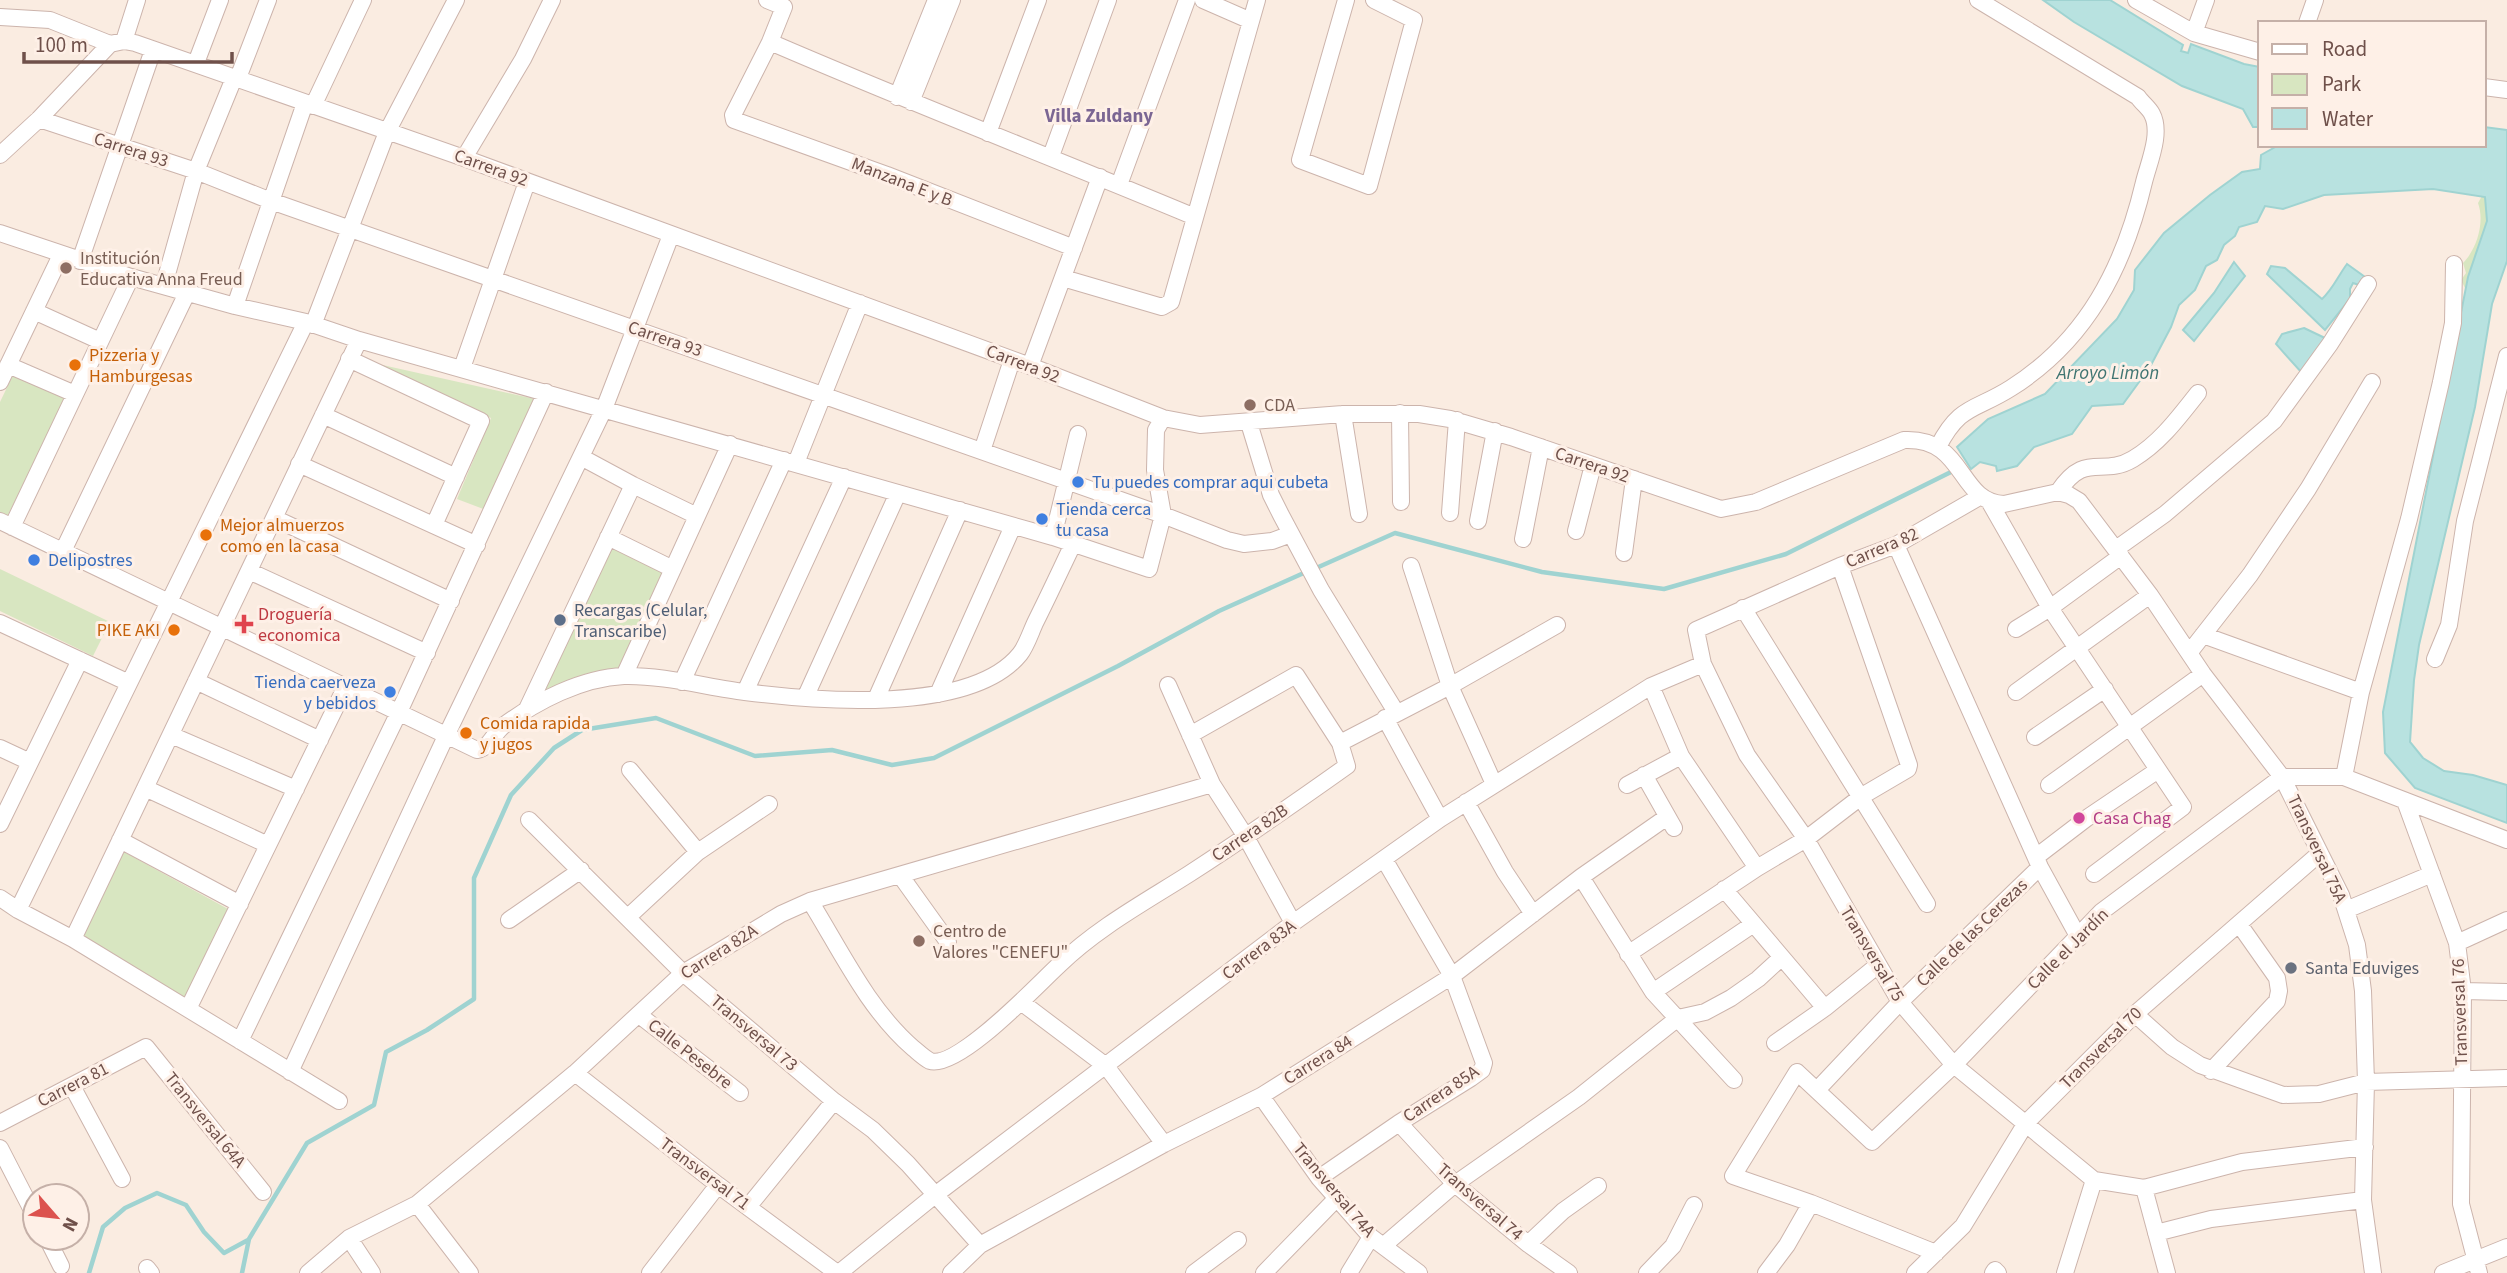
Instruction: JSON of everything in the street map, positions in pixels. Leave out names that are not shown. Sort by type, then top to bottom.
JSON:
[{"type":"street","points":[[0,155],[117,43],[137,0]]},
{"type":"street","points":[[196,63],[220,0]]},
{"type":"street","points":[[164,285],[196,171],[268,0]]},
{"type":"street","points":[[235,306],[271,201],[309,105],[363,0]]},
{"type":"street","points":[[18,910],[309,323],[351,229],[387,132],[456,0]]},
{"type":"street","points":[[464,158],[523,59],[552,0]]},
{"type":"street","points":[[767,0],[784,7],[770,42],[1195,217]]},
{"type":"street","points":[[904,99],[936,0]]},
{"type":"street","points":[[904,99],[952,0]]},
{"type":"street","points":[[988,133],[1038,0]]},
{"type":"street","points":[[1051,156],[1108,0]]},
{"type":"street","points":[[1119,185],[1187,0]]},
{"type":"street","points":[[1203,0],[1251,20]]},
{"type":"street","points":[[1063,278],[1162,307],[1171,302],[1257,0]]},
{"type":"street","points":[[1346,0],[1300,160],[1369,186],[1414,20],[1374,0]]},
{"type":"street","points":[[1978,0],[2138,97],[2152,114],[2156,131],[2136,217],[2102,294],[2082,327],[2043,365],[2021,381],[1960,414],[1946,430],[1941,449],[1980,494],[2050,608],[2183,807],[2094,874]]},
{"type":"street","points":[[2136,0],[2194,33],[2258,51]]},
{"type":"street","points":[[2194,33],[2206,0]]},
{"type":"street","points":[[2308,21],[2315,0]]},
{"type":"street","name":"Carrera 92","points":[[0,17],[50,20],[117,43],[196,63],[860,303],[1163,418],[1200,425],[1343,414],[1400,413],[1457,420],[1721,509],[1756,502],[1904,440],[1918,439],[1941,449]]},
{"type":"street","name":"Manzana E y B","points":[[770,42],[733,115],[736,122],[887,175],[1074,248]]},
{"type":"street","points":[[80,261],[153,50]]},
{"type":"street","points":[[2486,87],[2507,90]]},
{"type":"street","name":"Carrera 93","points":[[39,119],[196,171],[271,201],[1163,515],[1227,540],[1244,544],[1265,543],[1292,536]]},
{"type":"street","points":[[1030,366],[1100,177]]},
{"type":"street","points":[[462,368],[527,182]]},
{"type":"street","points":[[290,1072],[446,736],[604,409],[671,235]]},
{"type":"street","points":[[2,239],[187,293],[309,323],[359,340],[898,492],[1053,537],[1149,569],[1163,515],[1155,470],[1156,430],[1163,418]]},
{"type":"street","points":[[0,382],[61,255]]},
{"type":"street","points":[[2344,777],[2361,692],[2409,519],[2441,382],[2453,323],[2454,264]]},
{"type":"street","points":[[131,276],[75,394],[6,524],[472,749],[482,750],[499,729],[527,709],[570,689],[624,676],[805,698],[876,699],[915,699],[992,678],[1020,654],[1073,544]]},
{"type":"street","points":[[2017,629],[2050,608],[2118,553],[2274,421],[2330,344],[2368,284]]},
{"type":"street","points":[[63,551],[187,293]]},
{"type":"street","points":[[682,682],[822,395],[860,303]]},
{"type":"street","points":[[34,311],[100,341]]},
{"type":"street","points":[[73,939],[359,340]]},
{"type":"street","points":[[2435,659],[2449,625],[2465,521],[2507,356]]},
{"type":"street","points":[[349,359],[481,421],[434,525]]},
{"type":"street","points":[[982,451],[1012,360]]},
{"type":"street","points":[[8,365],[75,394]]},
{"type":"street","points":[[2189,653],[2250,575],[2308,489],[2372,382]]},
{"type":"street","points":[[240,1041],[427,653],[546,392]]},
{"type":"street","points":[[2064,494],[2067,479],[2079,469],[2131,460],[2152,445],[2198,393]]},
{"type":"street","points":[[1400,413],[1401,502]]},
{"type":"street","points":[[1343,414],[1359,514]]},
{"type":"street","points":[[323,415],[456,477]]},
{"type":"street","points":[[1450,513],[1457,420]]},
{"type":"street","points":[[1249,423],[1272,495],[1391,715],[1440,819]]},
{"type":"street","points":[[2491,424],[2507,430]]},
{"type":"street","points":[[1478,521],[1495,431]]},
{"type":"street","points":[[1053,537],[1078,435]]},
{"type":"street","points":[[624,676],[730,444]]},
{"type":"street","points":[[1523,539],[1541,447]]},
{"type":"street","points":[[581,457],[697,516]]},
{"type":"street","points":[[299,464],[477,545]]},
{"type":"street","points":[[1576,531],[1593,465]]},
{"type":"street","points":[[745,692],[844,477]]},
{"type":"street","points":[[1623,553],[1634,479]]},
{"type":"street","points":[[527,709],[633,485]]},
{"type":"street","points":[[805,698],[898,492]]},
{"type":"street","name":"Carrera 82","points":[[1696,630],[1839,566],[1896,545],[1980,494],[2004,504],[2064,494]]},
{"type":"street","name":"Transversal 75A","points":[[2064,494],[2079,501],[2150,595],[2203,674],[2282,777],[2346,910],[2357,945],[2363,991],[2366,1083],[2364,1200],[2368,1272]]},
{"type":"street","points":[[876,699],[960,510]]},
{"type":"street","points":[[274,518],[451,601]]},
{"type":"street","points":[[937,694],[1013,526]]},
{"type":"street","points":[[608,537],[673,569]]},
{"type":"street","points":[[1896,545],[2038,862],[2079,938]]},
{"type":"street","points":[[1411,566],[1450,686],[1494,784]]},
{"type":"street","points":[[1628,954],[1757,867],[1806,839],[1862,796],[1908,769],[1909,765],[1839,566]]},
{"type":"street","points":[[249,571],[427,653]]},
{"type":"street","points":[[2016,692],[2150,595]]},
{"type":"street","points":[[1742,608],[1862,796],[1927,904]]},
{"type":"street","points":[[0,623],[129,683]]},
{"type":"street","points":[[1190,736],[1296,675],[1340,743],[1450,686],[1557,625]]},
{"type":"street","name":"Transversal 75","points":[[1696,630],[1703,664],[1748,755],[1806,839],[1900,1002],[1954,1065],[2094,1180]]},
{"type":"street","points":[[2203,635],[2361,692]]},
{"type":"street","points":[[2,814],[80,660]]},
{"type":"street","name":"Carrera 83A","points":[[838,1273],[935,1195],[1293,923],[1440,819],[1651,686],[1703,664]]},
{"type":"street","points":[[2049,785],[2203,674]]},
{"type":"street","points":[[196,681],[320,740]]},
{"type":"street","points":[[1168,685],[1212,784],[1246,837],[1293,923]]},
{"type":"street","points":[[188,1009],[346,686]]},
{"type":"street","points":[[1651,686],[1681,756],[1757,867]]},
{"type":"street","points":[[2035,737],[2105,689]]},
{"type":"street","points":[[171,735],[296,789]]},
{"type":"street","name":"Carrera 82B","points":[[810,901],[873,1005],[901,1037],[928,1060],[936,1062],[982,1037],[1060,963],[1100,931],[1246,837],[1347,766],[1340,743]]},
{"type":"street","points":[[0,748],[30,762]]},
{"type":"street","points":[[1627,785],[1681,756]]},
{"type":"street","points":[[630,770],[698,852]]},
{"type":"street","name":"Calle de las Cerezas","points":[[1816,1090],[2038,862],[2087,818],[2158,770]]},
{"type":"street","name":"Carrera 84","points":[[951,1273],[980,1245],[1164,1144],[1261,1096],[1452,976],[1581,877],[1670,822],[1644,775]]},
{"type":"street","points":[[2282,777],[2344,777],[2507,840]]},
{"type":"street","name":"Calle el Jardín","points":[[1816,1090],[1872,1142],[1954,1065],[2079,938],[2101,912],[2282,777]]},
{"type":"street","name":"Carrera 82A","points":[[308,1273],[349,1238],[417,1204],[575,1073],[683,973],[781,914],[810,901],[1212,784]]},
{"type":"street","points":[[145,788],[268,845]]},
{"type":"street","name":"Transversal 76","points":[[2405,801],[2457,943],[2463,991],[2461,1204],[2477,1267]]},
{"type":"street","points":[[1466,802],[1505,872],[1533,914]]},
{"type":"street","points":[[628,917],[698,852],[769,804]]},
{"type":"street","name":"Transversal 73","points":[[529,820],[683,973],[834,1101],[873,1130],[980,1245]]},
{"type":"street","points":[[120,840],[240,904]]},
{"type":"street","name":"Transversal 70","points":[[1915,1273],[1963,1226],[2026,1123],[2135,1014],[2320,853]]},
{"type":"street","points":[[1384,859],[1452,976]]},
{"type":"street","points":[[509,920],[581,870]]},
{"type":"street","points":[[2346,910],[2432,874]]},
{"type":"street","points":[[901,875],[948,942]]},
{"type":"street","points":[[1581,877],[1653,992],[1734,1080]]},
{"type":"street","points":[[1724,889],[1825,1008]]},
{"type":"street","points":[[0,898],[73,939],[339,1101]]},
{"type":"street","points":[[2457,943],[2507,920]]},
{"type":"street","points":[[2211,1070],[2277,1001],[2279,991],[2277,978],[2239,924]]},
{"type":"street","points":[[1653,992],[1752,925]]},
{"type":"street","points":[[1349,1273],[1377,1241],[1579,1097],[1678,1018],[1705,1012],[1731,998],[1781,958]]},
{"type":"street","points":[[1775,1044],[1878,965]]},
{"type":"street","name":"Carrera 85A","points":[[1320,1178],[1399,1122],[1482,1070],[1484,1063],[1452,976]]},
{"type":"street","points":[[2463,991],[2507,992]]},
{"type":"street","points":[[1021,1002],[1107,1066],[1164,1144]]},
{"type":"street","points":[[2135,1014],[2182,1054],[2211,1070],[2283,1095],[2319,1094],[2366,1083],[2507,1078]]},
{"type":"street","name":"Calle Pesebre","points":[[639,1015],[740,1093]]},
{"type":"street","name":"Carrera 81","points":[[0,1123],[146,1047]]},
{"type":"street","name":"Transversal 64A","points":[[146,1047],[263,1192]]},
{"type":"street","points":[[1816,1090],[1797,1072],[1733,1173],[1737,1179],[1811,1203],[1936,1253]]},
{"type":"street","name":"Transversal 71","points":[[575,1073],[718,1185],[838,1273]]},
{"type":"street","points":[[72,1086],[122,1179]]},
{"type":"street","name":"Transversal 74A","points":[[1261,1096],[1337,1198],[1377,1241],[1419,1273]]},
{"type":"street","points":[[748,1207],[834,1101]]},
{"type":"street","name":"Transversal 74","points":[[1399,1122],[1455,1184],[1528,1244],[1569,1273]]},
{"type":"street","points":[[2065,1273],[2094,1180],[2144,1188],[2242,1162],[2365,1147]]},
{"type":"street","points":[[0,1148],[21,1189]]},
{"type":"street","points":[[650,1273],[718,1185]]},
{"type":"street","points":[[1528,1244],[1563,1211],[1598,1186]]},
{"type":"street","points":[[2144,1188],[2167,1273]]},
{"type":"street","points":[[1264,1273],[1337,1198]]},
{"type":"street","points":[[2156,1233],[2211,1219],[2364,1200]]},
{"type":"street","points":[[1766,1273],[1787,1245],[1811,1203]]},
{"type":"street","points":[[417,1204],[470,1273]]},
{"type":"street","points":[[1647,1273],[1673,1246],[1694,1205]]},
{"type":"street","points":[[349,1238],[372,1273]]},
{"type":"street","points":[[1194,1273],[1238,1240]]},
{"type":"street","points":[[2443,1273],[2477,1267],[2507,1247]]},
{"type":"street","points":[[54,1252],[61,1266]]},
{"type":"green space","points":[[2483,194],[2491,203],[2494,212],[2469,290],[2461,280],[2466,273],[2463,263],[2478,235],[2481,218],[2478,203]]},
{"type":"green space","points":[[369,362],[535,399],[486,510],[457,499],[491,418]]},
{"type":"green space","points":[[14,373],[66,398],[7,517],[0,514],[0,402]]},
{"type":"green space","points":[[611,546],[667,572],[621,673],[539,700]]},
{"type":"green space","points":[[0,569],[110,622],[93,656],[0,611]]},
{"type":"green space","points":[[124,852],[228,909],[185,1002],[82,938]]},
{"type":"water","points":[[2043,0],[2110,0],[2183,45],[2181,51],[2188,53],[2191,44],[2258,67],[2258,127],[2253,127],[2243,109],[2182,86],[2074,22]]},
{"type":"water","name":"Arroyo Limón","points":[[2486,127],[2507,130],[2507,261],[2492,304],[2475,407],[2419,645],[2410,742],[2423,758],[2444,771],[2473,775],[2507,785],[2507,823],[2415,788],[2385,753],[2383,712],[2468,277],[2487,221],[2485,197],[2433,189],[2324,195],[2283,209],[2265,206],[2257,222],[2239,227],[2235,236],[2224,245],[2217,260],[2206,266],[2195,290],[2179,305],[2150,367],[2123,404],[2092,406],[2072,434],[2034,447],[2017,466],[1997,471],[1996,466],[1980,462],[1971,469],[1957,447],[1988,419],[2045,394],[2117,319],[2134,290],[2135,270],[2164,233],[2242,172],[2260,169],[2261,155],[2275,147],[2486,147]]},
{"type":"water","points":[[2234,262],[2245,276],[2194,341],[2183,330],[2214,293]]},
{"type":"water","points":[[2347,264],[2365,277],[2359,285],[2353,283],[2350,299],[2325,330],[2267,274],[2271,266],[2285,268],[2322,299]]},
{"type":"water","points":[[2304,328],[2325,338],[2326,344],[2302,373],[2276,344],[2282,334]]},
{"type":"waterway","points":[[1314,569],[1395,533],[1542,572],[1664,589],[1786,554],[1953,471]]},
{"type":"waterway","points":[[242,1273],[249,1239],[307,1143],[374,1105],[386,1052],[427,1030],[474,999],[474,878],[511,795],[554,748],[582,730],[656,718],[755,756],[832,750],[892,765],[934,758],[1118,666],[1219,611],[1306,572]]},
{"type":"waterway","points":[[89,1273],[103,1227],[125,1208],[157,1193],[186,1205],[204,1232],[224,1253],[248,1240]]},
{"type":"place","name":"Institución Educativa Anna Freud","points":[[66,268]]},
{"type":"place","name":"Pizzeria y Hamburgesas","points":[[75,365]]},
{"type":"place","name":"CDA","points":[[1250,405]]},
{"type":"place","name":"Tu puedes comprar aqui cubeta","points":[[1078,482]]},
{"type":"place","name":"Tienda cerca tu casa","points":[[1042,519]]},
{"type":"place","name":"Mejor almuerzos como en la casa","points":[[206,535]]},
{"type":"place","name":"Delipostres","points":[[34,560]]},
{"type":"place","name":"Recargas (Celular, Transcaribe)","points":[[560,620]]},
{"type":"place","name":"Droguería economica","points":[[244,624]]},
{"type":"place","name":"PIKE AKI","points":[[174,630]]},
{"type":"place","name":"Tienda caerveza y bebidos","points":[[390,692]]},
{"type":"place","name":"Comida rapida y jugos","points":[[466,733]]},
{"type":"place","name":"Casa Chag","points":[[2079,818]]},
{"type":"place","name":"Centro de Valores \"CENEFU\"","points":[[919,941]]},
{"type":"place","name":"Santa Eduviges","points":[[2291,968]]},
{"type":"district","name":"Villa Zuldany","points":[[1099,116]]}]
